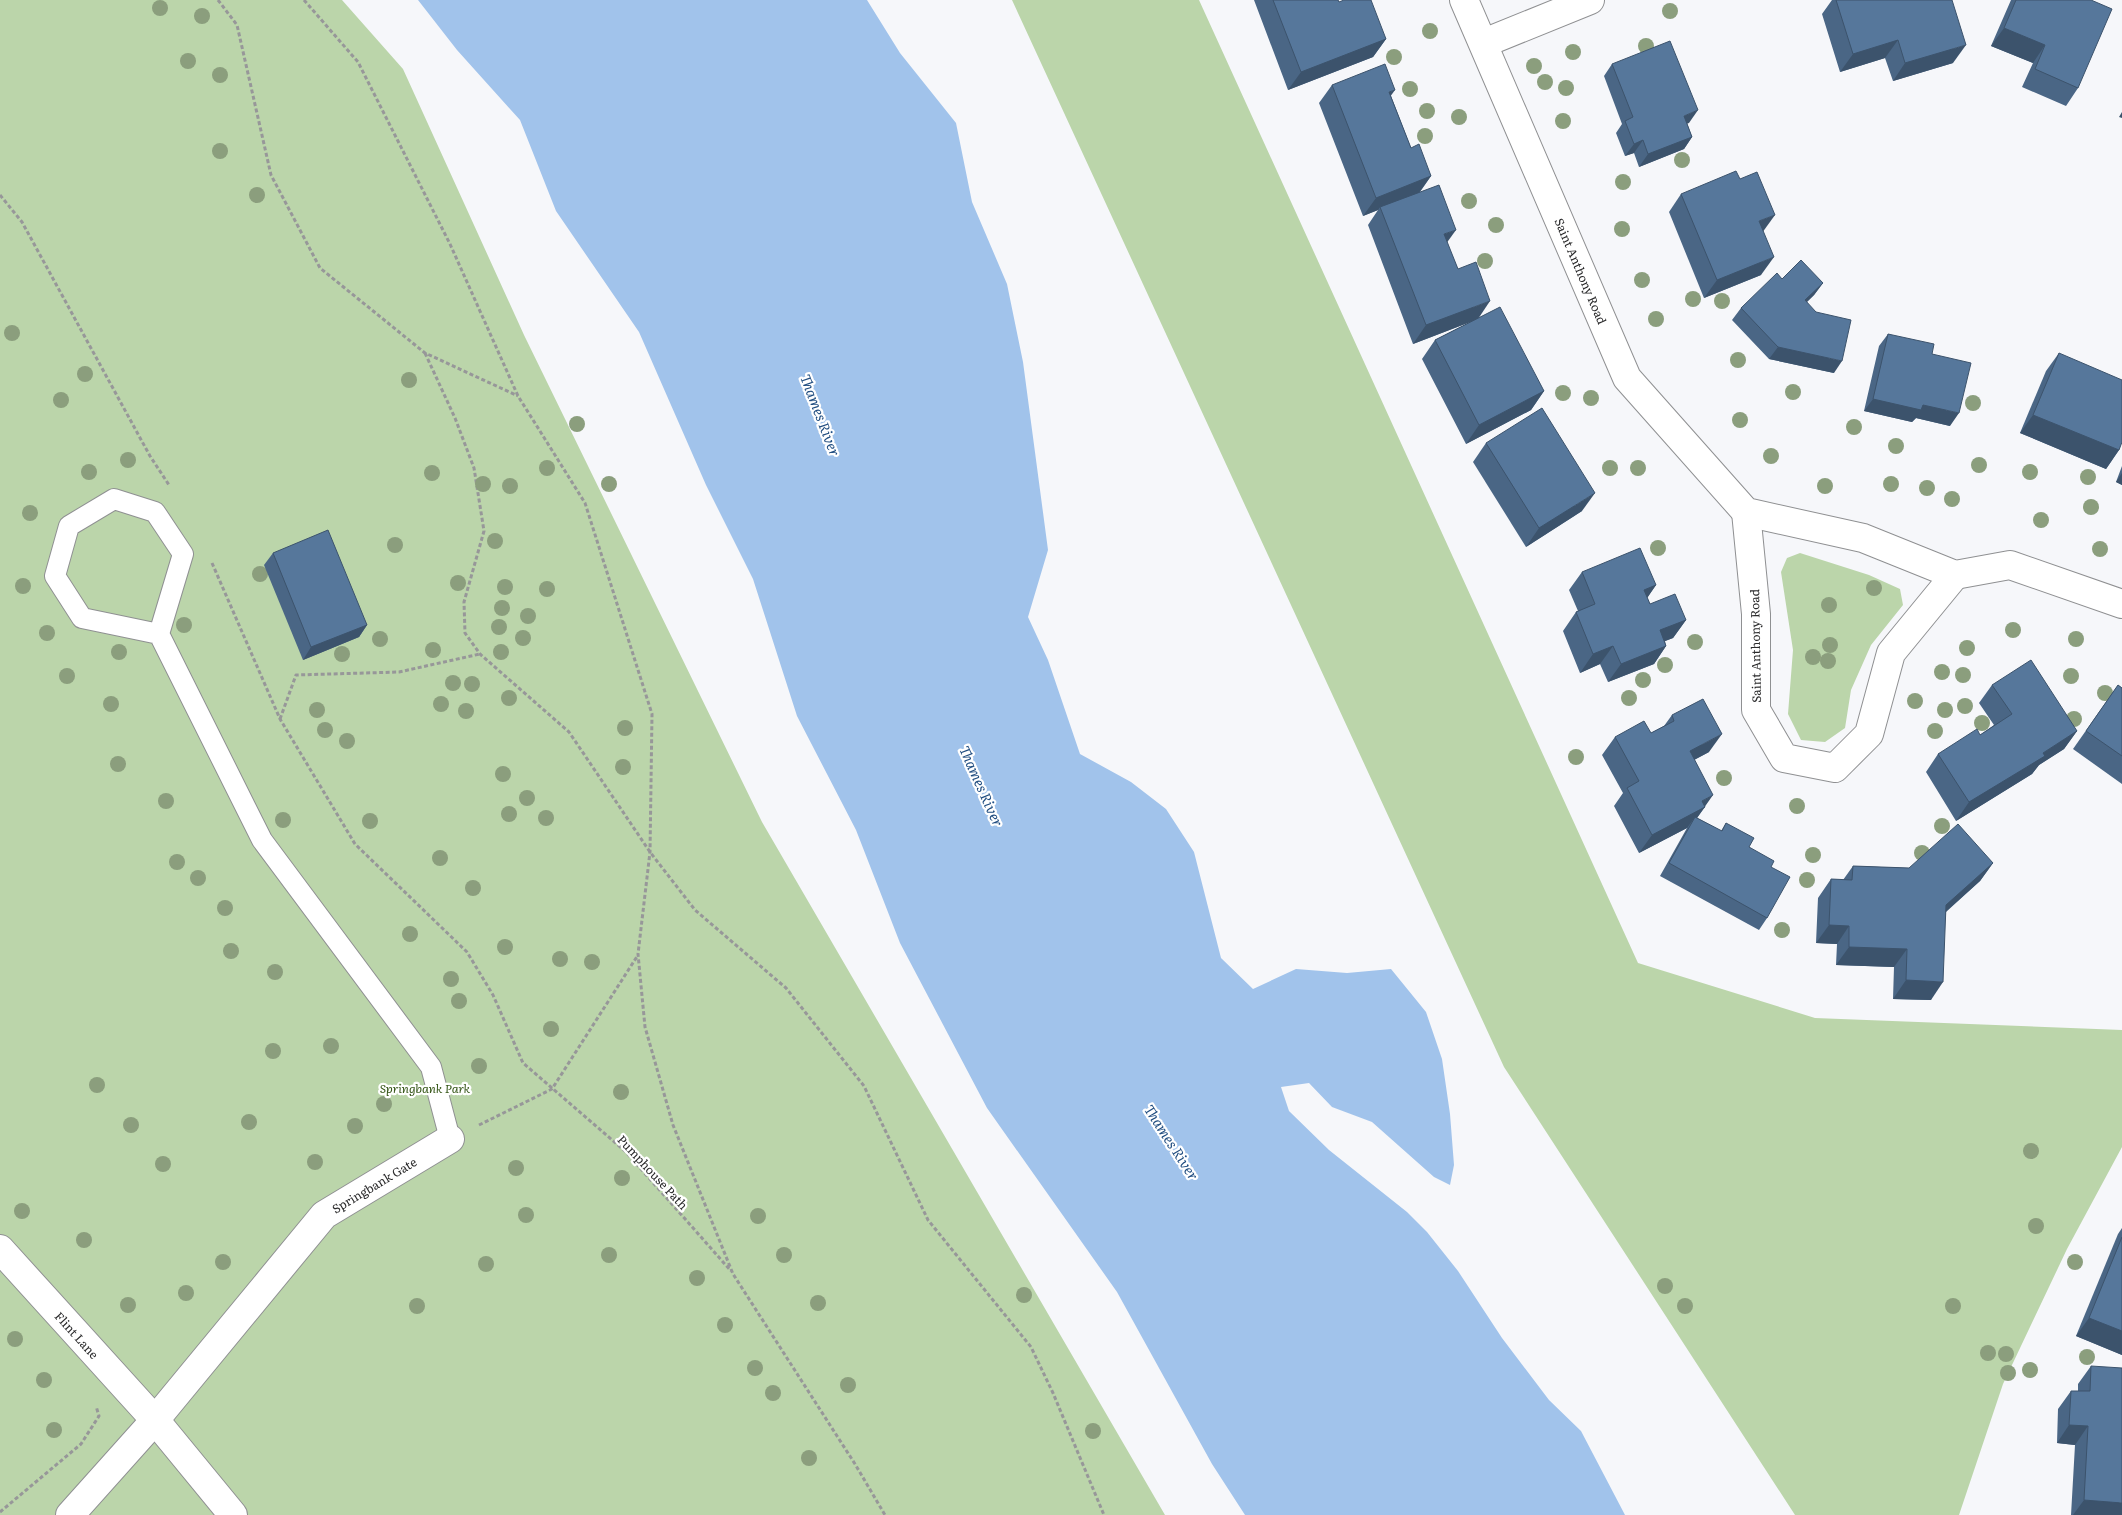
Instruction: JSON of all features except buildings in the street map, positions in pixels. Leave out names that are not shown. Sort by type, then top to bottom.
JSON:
[{"type":"street","name":"Saint Anthony Road","points":[[1464,0],[1627,378],[1746,512],[1756,614],[1756,710],[1784,758],[1836,768],[1870,734],[1891,653],[1955,575]]},
{"type":"street","points":[[1484,43],[1590,0]]},
{"type":"street","points":[[1746,512],[1863,538],[1955,575],[2010,566],[2122,604]]},
{"type":"street","name":"Springbank Gate","points":[[70,1515],[154,1420],[324,1215],[450,1139]]},
{"type":"street","name":"Flint Lane","points":[[0,1249],[154,1420],[233,1515]]},
{"type":"lane","points":[[159,634],[82,618],[55,576],[69,526],[114,498],[155,512],[183,554],[159,634],[262,840],[431,1068],[450,1139]]},
{"type":"path","points":[[218,0],[238,25],[271,175],[320,268],[425,353],[518,396]]},
{"type":"path","points":[[304,0],[358,62],[450,244],[518,396],[585,503],[652,714],[650,852],[638,954],[646,1027],[673,1124],[733,1274],[855,1464],[885,1515]]},
{"type":"path","points":[[0,195],[22,222],[150,456],[171,488]]},
{"type":"path","points":[[425,353],[455,418],[474,468],[484,531],[464,602],[466,633],[480,654],[569,732],[650,852],[695,910],[786,988],[864,1086],[928,1220],[1031,1347],[1053,1393],[1104,1515]]},
{"type":"path","name":"Pumphouse Path","points":[[208,556],[280,719],[355,844],[467,952],[493,995],[523,1063],[626,1152],[733,1274]]},
{"type":"path","points":[[280,719],[296,676],[399,672],[480,654]]},
{"type":"path","points":[[450,1139],[552,1090],[638,954]]},
{"type":"path","points":[[0,1512],[81,1444],[100,1416],[94,1401]]},
{"type":"green space","name":"Springbank Park","points":[[0,0],[342,0],[403,69],[524,335],[762,822],[1165,1515],[0,1515]]},
{"type":"green space","points":[[1012,0],[1199,0],[1638,963],[1815,1018],[2122,1030],[2122,1147],[2067,1249],[2003,1384],[1959,1515],[1795,1515],[1504,1067]]},
{"type":"green space","points":[[1800,553],[1869,575],[1900,589],[1903,605],[1871,645],[1851,690],[1845,728],[1825,742],[1801,740],[1788,714],[1793,650],[1781,572],[1787,558]]},
{"type":"water","name":"Thames River","points":[[418,0],[867,0],[900,53],[956,123],[972,202],[1007,284],[1023,362],[1048,550],[1028,617],[1048,660],[1080,754],[1131,782],[1166,809],[1194,852],[1221,958],[1253,989],[1296,969],[1347,973],[1391,969],[1426,1012],[1442,1059],[1450,1114],[1454,1165],[1450,1185],[1434,1177],[1372,1122],[1332,1107],[1309,1083],[1281,1087],[1289,1111],[1329,1150],[1407,1212],[1427,1232],[1458,1271],[1502,1338],[1549,1400],[1581,1431],[1625,1515],[1245,1515],[1212,1464],[1117,1292],[987,1108],[900,943],[856,830],[797,716],[753,579],[706,485],[639,332],[556,211],[520,120],[457,50]]}]
